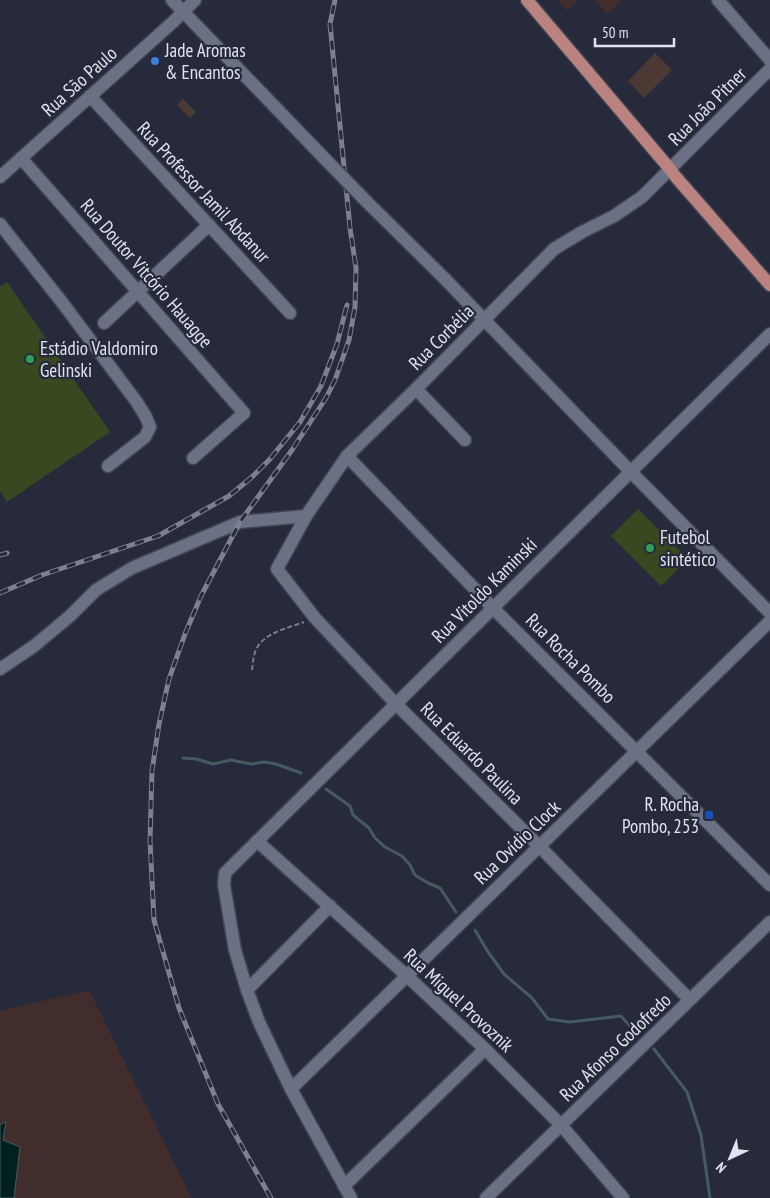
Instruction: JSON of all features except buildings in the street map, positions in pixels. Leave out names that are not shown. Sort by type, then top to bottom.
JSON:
[{"type":"main road","points":[[527,0],[675,176],[770,285]]},
{"type":"street","points":[[172,0],[326,161],[444,278],[770,613]]},
{"type":"street","name":"Rua São Paulo","points":[[0,177],[195,0]]},
{"type":"street","points":[[718,0],[770,60]]},
{"type":"street","name":"Rua João Pitner","points":[[670,169],[770,69]]},
{"type":"street","name":"Rua Professor Jamil Abdanur","points":[[90,96],[290,313]]},
{"type":"street","name":"Rua Doutor Vitcório Hauagge","points":[[21,158],[244,413],[193,458]]},
{"type":"street","name":"Rua Corbélia","points":[[277,569],[306,516],[347,456],[554,249],[614,216],[642,197],[670,169]]},
{"type":"street","points":[[0,224],[61,302],[146,417],[150,427],[145,437],[108,466]]},
{"type":"street","points":[[104,323],[209,226]]},
{"type":"street","name":"Rua Vitoldo Kaminski","points":[[247,990],[236,950],[224,884],[225,873],[770,334]]},
{"type":"street","points":[[416,389],[465,440]]},
{"type":"street","name":"Rua Rocha Pombo","points":[[347,456],[493,608],[770,885]]},
{"type":"street","points":[[0,669],[34,646],[70,616],[96,590],[132,568],[240,522],[306,516]]},
{"type":"street","name":"Rua Eduardo Paulina","points":[[277,569],[315,618],[396,704],[690,1000]]},
{"type":"street","name":"Rua Ovídio Clock","points":[[291,1089],[770,621]]},
{"type":"street","name":"Rua Miguel Provoznik","points":[[257,841],[485,1048],[561,1125],[623,1198]]},
{"type":"street","points":[[330,906],[247,990],[259,1022],[291,1089],[351,1198]]},
{"type":"street","name":"Rua Afonso Godofredo","points":[[486,1198],[770,922]]},
{"type":"street","points":[[344,1186],[485,1048]]},
{"type":"path","points":[[252,670],[255,652],[259,644],[279,631],[315,618]]},
{"type":"shaded area","points":[[558,0],[579,0],[567,11]]},
{"type":"shaded area","points":[[594,0],[623,0],[608,15]]},
{"type":"shaded area","points":[[89,990],[192,1198],[0,1198],[0,1011]]},
{"type":"shaded area","points":[[6,1121],[3,1140],[20,1147],[14,1198],[0,1198],[0,1125]]},
{"type":"green space","name":"Estádio Valdomiro Gelinski","points":[[7,282],[110,432],[7,502],[0,491],[0,287]]},
{"type":"green space","name":"Futebol sintético","points":[[638,509],[688,559],[661,586],[611,536]]},
{"type":"waterway","points":[[183,758],[196,759],[213,764],[231,760],[251,764],[264,762],[276,764],[301,773]]},
{"type":"waterway","points":[[326,789],[350,806],[353,815],[369,828],[375,838],[385,847],[402,856],[410,865],[415,875],[440,888],[456,912]]},
{"type":"waterway","points":[[475,930],[504,974],[532,998],[548,1019],[570,1022],[621,1016],[638,1035]]},
{"type":"waterway","points":[[654,1049],[687,1092],[701,1135],[710,1198]]},
{"type":"railway","points":[[271,1198],[218,1104],[179,1008],[154,920],[150,841],[152,771],[159,724],[169,679],[201,596],[240,522],[292,450],[326,398],[335,380],[349,340],[355,307],[356,268],[350,228],[330,24],[335,0]]},
{"type":"railway","points":[[0,593],[42,575],[158,536],[229,496],[252,477],[270,459],[300,422],[321,386],[337,344],[347,305]]},
{"type":"railway","points":[[0,555],[7,553]]},
{"type":"place","name":"Jade Aromas & Encantos","points":[[155,61]]},
{"type":"place","name":"Estádio Valdomiro Gelinski","points":[[30,359]]},
{"type":"place","name":"Futebol sintético","points":[[650,548]]},
{"type":"place","name":"R. Rocha Pombo, 253","points":[[709,815]]}]
